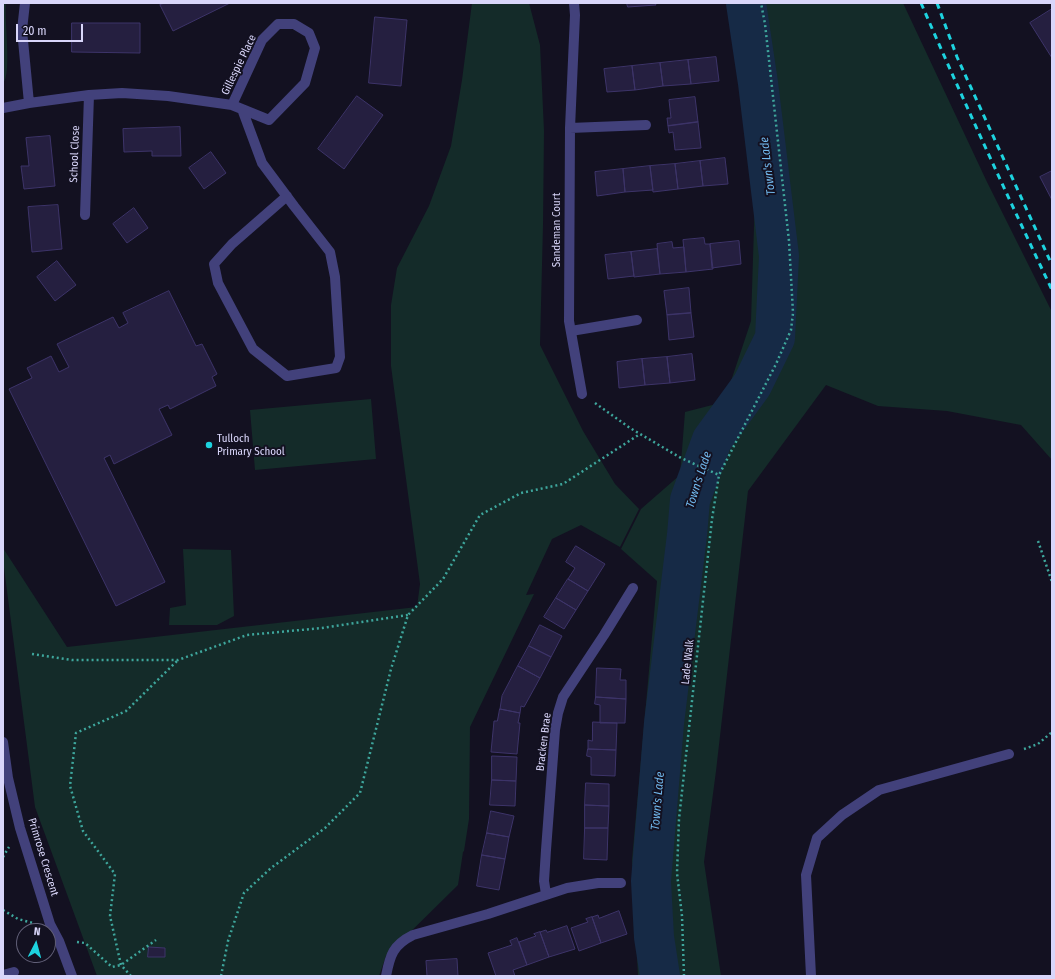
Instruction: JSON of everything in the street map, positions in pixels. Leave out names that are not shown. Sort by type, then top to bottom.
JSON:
[{"type":"street","points":[[25,3],[22,30],[29,103]]},
{"type":"street","name":"Sandeman Court","points":[[574,3],[575,15],[570,128],[569,321],[582,394]]},
{"type":"street","name":"Gillespie Place","points":[[3,108],[89,95],[122,93],[160,96],[237,107],[269,120],[306,82],[315,48],[309,33],[294,24],[278,24],[262,40],[237,107]]},
{"type":"street","name":"School Close","points":[[85,215],[89,95]]},
{"type":"street","points":[[237,107],[262,163],[330,252],[335,277],[340,357],[336,368],[287,376],[253,348],[218,283],[214,264],[232,244],[287,196]]},
{"type":"street","points":[[570,128],[646,125]]},
{"type":"street","points":[[571,331],[637,320]]},
{"type":"street","name":"Bracken Brae","points":[[546,894],[544,881],[546,850],[555,730],[558,713],[569,688],[633,588]]},
{"type":"street","name":"Primrose Crescent","points":[[3,742],[8,778],[20,828],[50,923]]},
{"type":"street","points":[[811,976],[806,874],[817,838],[842,815],[878,790],[1009,754]]},
{"type":"street","points":[[386,976],[391,954],[407,938],[413,935],[488,914],[566,888],[598,883],[621,883]]},
{"type":"street","name":"Primrose Crescent","points":[[56,935],[72,976]]},
{"type":"street","points":[[3,975],[14,972]]},
{"type":"path","name":"Lade Walk","points":[[684,976],[682,916],[677,873],[679,819],[718,475],[776,364],[791,330],[792,286],[785,195],[761,3]]},
{"type":"path","points":[[582,394],[640,434],[681,458],[718,475]]},
{"type":"path","points":[[221,976],[228,941],[244,893],[271,868],[325,828],[360,793],[391,669],[408,615],[443,579],[480,515],[521,493],[564,484],[640,434]]},
{"type":"path","points":[[1038,541],[1052,582]]},
{"type":"path","points":[[32,654],[72,660],[178,660],[247,635],[322,628],[408,615]]},
{"type":"path","points":[[131,976],[122,965],[110,916],[115,874],[82,831],[70,786],[76,733],[126,711],[178,660]]},
{"type":"path","points":[[1009,754],[1038,744],[1052,732]]},
{"type":"path","points":[[3,910],[18,919],[30,923]]},
{"type":"path","points":[[59,941],[85,943],[112,967],[122,965],[156,940]]},
{"type":"green space","points":[[3,3],[6,3],[7,69],[6,78],[3,83]]},
{"type":"green space","points":[[472,3],[529,3],[540,45],[544,131],[540,345],[583,431],[615,484],[639,509],[620,547],[581,525],[552,539],[526,595],[534,594],[470,727],[469,819],[458,885],[386,956],[379,976],[97,976],[35,807],[3,560],[3,548],[67,647],[417,607],[420,584],[391,366],[391,305],[397,268],[429,206],[451,146],[462,80]]},
{"type":"green space","points":[[734,3],[903,3],[987,182],[1052,312],[1052,460],[1021,425],[947,411],[878,406],[826,385],[748,491],[704,862],[721,976],[638,976],[632,860],[657,581],[621,549],[641,509],[680,475],[685,412],[724,402],[751,321],[757,133]]},
{"type":"green space","points":[[371,399],[376,459],[255,470],[250,410]]},
{"type":"green space","points":[[183,549],[231,550],[234,616],[217,625],[169,625],[170,608],[186,605]]},
{"type":"building","points":[[165,3],[230,3],[173,31],[160,5]]},
{"type":"building","points":[[627,3],[655,3],[656,5],[628,7]]},
{"type":"building","points":[[1052,9],[1052,58],[1030,23]]},
{"type":"building","points":[[375,17],[407,20],[401,86],[369,83]]},
{"type":"building","points":[[72,23],[140,23],[140,53],[72,52]]},
{"type":"building","points":[[716,57],[719,81],[691,84],[688,60]]},
{"type":"building","points":[[688,60],[691,84],[663,86],[660,63]]},
{"type":"building","points":[[660,63],[663,86],[635,90],[632,66]]},
{"type":"building","points":[[632,66],[635,90],[607,92],[604,69]]},
{"type":"building","points":[[357,96],[383,115],[344,169],[318,149]]},
{"type":"building","points":[[695,97],[698,122],[668,126],[667,118],[671,118],[669,100]]},
{"type":"building","points":[[698,122],[701,148],[675,150],[673,132],[669,133],[668,126]]},
{"type":"building","points":[[180,127],[181,156],[152,156],[152,151],[124,152],[123,129]]},
{"type":"building","points":[[50,136],[55,186],[24,189],[21,166],[29,166],[26,138]]},
{"type":"building","points":[[211,152],[226,173],[204,189],[189,168]]},
{"type":"building","points":[[725,158],[728,184],[703,186],[700,161]]},
{"type":"building","points":[[700,161],[703,186],[678,189],[675,164]]},
{"type":"building","points":[[675,164],[678,189],[653,192],[650,166]]},
{"type":"building","points":[[650,166],[653,190],[625,192],[623,169]]},
{"type":"building","points":[[623,169],[625,192],[597,196],[595,172]]},
{"type":"building","points":[[1052,171],[1052,200],[1040,177]]},
{"type":"building","points":[[58,205],[62,249],[32,252],[28,207]]},
{"type":"building","points":[[134,208],[148,228],[127,243],[113,224]]},
{"type":"building","points":[[704,238],[705,244],[710,244],[713,269],[686,272],[683,240]]},
{"type":"building","points":[[739,241],[741,264],[712,268],[710,244]]},
{"type":"building","points":[[672,242],[673,248],[684,247],[686,272],[660,274],[657,244]]},
{"type":"building","points":[[657,249],[660,274],[634,277],[631,252]]},
{"type":"building","points":[[631,252],[634,276],[608,279],[605,255]]},
{"type":"building","points":[[57,261],[76,285],[55,301],[37,277]]},
{"type":"building","points":[[689,288],[691,313],[667,315],[664,291]]},
{"type":"building","points":[[169,291],[196,346],[202,344],[217,374],[212,377],[216,386],[170,409],[168,405],[159,409],[172,435],[114,464],[110,455],[104,458],[165,582],[116,606],[9,389],[32,378],[27,368],[51,356],[59,372],[69,367],[57,344],[113,317],[119,328],[128,323],[123,313]]},
{"type":"building","points":[[691,313],[694,337],[669,340],[667,315]]},
{"type":"building","points":[[692,354],[695,380],[670,383],[667,357]]},
{"type":"building","points":[[667,357],[670,383],[645,385],[642,359]]},
{"type":"building","points":[[642,359],[645,385],[619,388],[617,362]]},
{"type":"building","points":[[576,546],[605,564],[588,591],[568,579],[575,568],[566,562]]},
{"type":"building","points":[[568,579],[588,591],[576,610],[556,598]]},
{"type":"building","points":[[556,598],[576,610],[564,629],[544,617]]},
{"type":"building","points":[[540,625],[562,636],[551,657],[529,646]]},
{"type":"building","points":[[529,646],[551,657],[540,678],[518,666]]},
{"type":"building","points":[[518,666],[540,678],[524,707],[521,706],[520,713],[500,709],[502,696]]},
{"type":"building","points":[[597,668],[621,669],[620,680],[626,680],[626,699],[596,697]]},
{"type":"building","points":[[596,697],[626,699],[625,723],[600,723],[600,705],[595,704]]},
{"type":"building","points":[[500,709],[520,713],[518,723],[520,723],[517,754],[491,752],[494,721],[497,721]]},
{"type":"building","points":[[593,722],[617,723],[616,750],[588,749],[588,740],[592,741]]},
{"type":"building","points":[[588,749],[616,750],[615,776],[591,775],[591,757],[587,756]]},
{"type":"building","points":[[492,756],[517,757],[516,781],[492,780]]},
{"type":"building","points":[[492,780],[516,781],[515,806],[490,805]]},
{"type":"building","points":[[586,783],[609,784],[609,806],[585,805]]},
{"type":"building","points":[[585,805],[609,806],[608,828],[585,828]]},
{"type":"building","points":[[491,811],[514,816],[509,837],[487,833]]},
{"type":"building","points":[[585,828],[608,828],[607,860],[584,859]]},
{"type":"building","points":[[487,833],[509,837],[505,859],[482,855]]},
{"type":"building","points":[[482,855],[505,859],[499,890],[477,886]]},
{"type":"building","points":[[619,911],[627,934],[601,943],[592,917],[598,915],[599,918]]},
{"type":"building","points":[[592,917],[601,943],[579,951],[571,928],[588,922],[586,919]]},
{"type":"building","points":[[567,926],[575,949],[549,957],[540,932],[546,930],[547,932]]},
{"type":"building","points":[[540,932],[549,957],[527,965],[519,942],[536,936],[534,934]]},
{"type":"building","points":[[517,938],[527,965],[513,970],[515,976],[496,976],[488,953],[512,945],[510,941]]},
{"type":"building","points":[[149,947],[165,948],[165,957],[148,957]]},
{"type":"building","points":[[457,959],[458,976],[427,976],[426,961]]},
{"type":"waterway","name":"Town's Lade","points":[[660,976],[654,937],[651,881],[664,723],[690,500],[712,440],[752,385],[775,338],[779,256],[758,83],[746,3]]},
{"type":"railway","points":[[921,3],[985,147],[1052,290]]},
{"type":"railway","points":[[937,3],[957,57],[1052,265]]},
{"type":"place","name":"Tulloch Primary School","points":[[209,445]]}]
